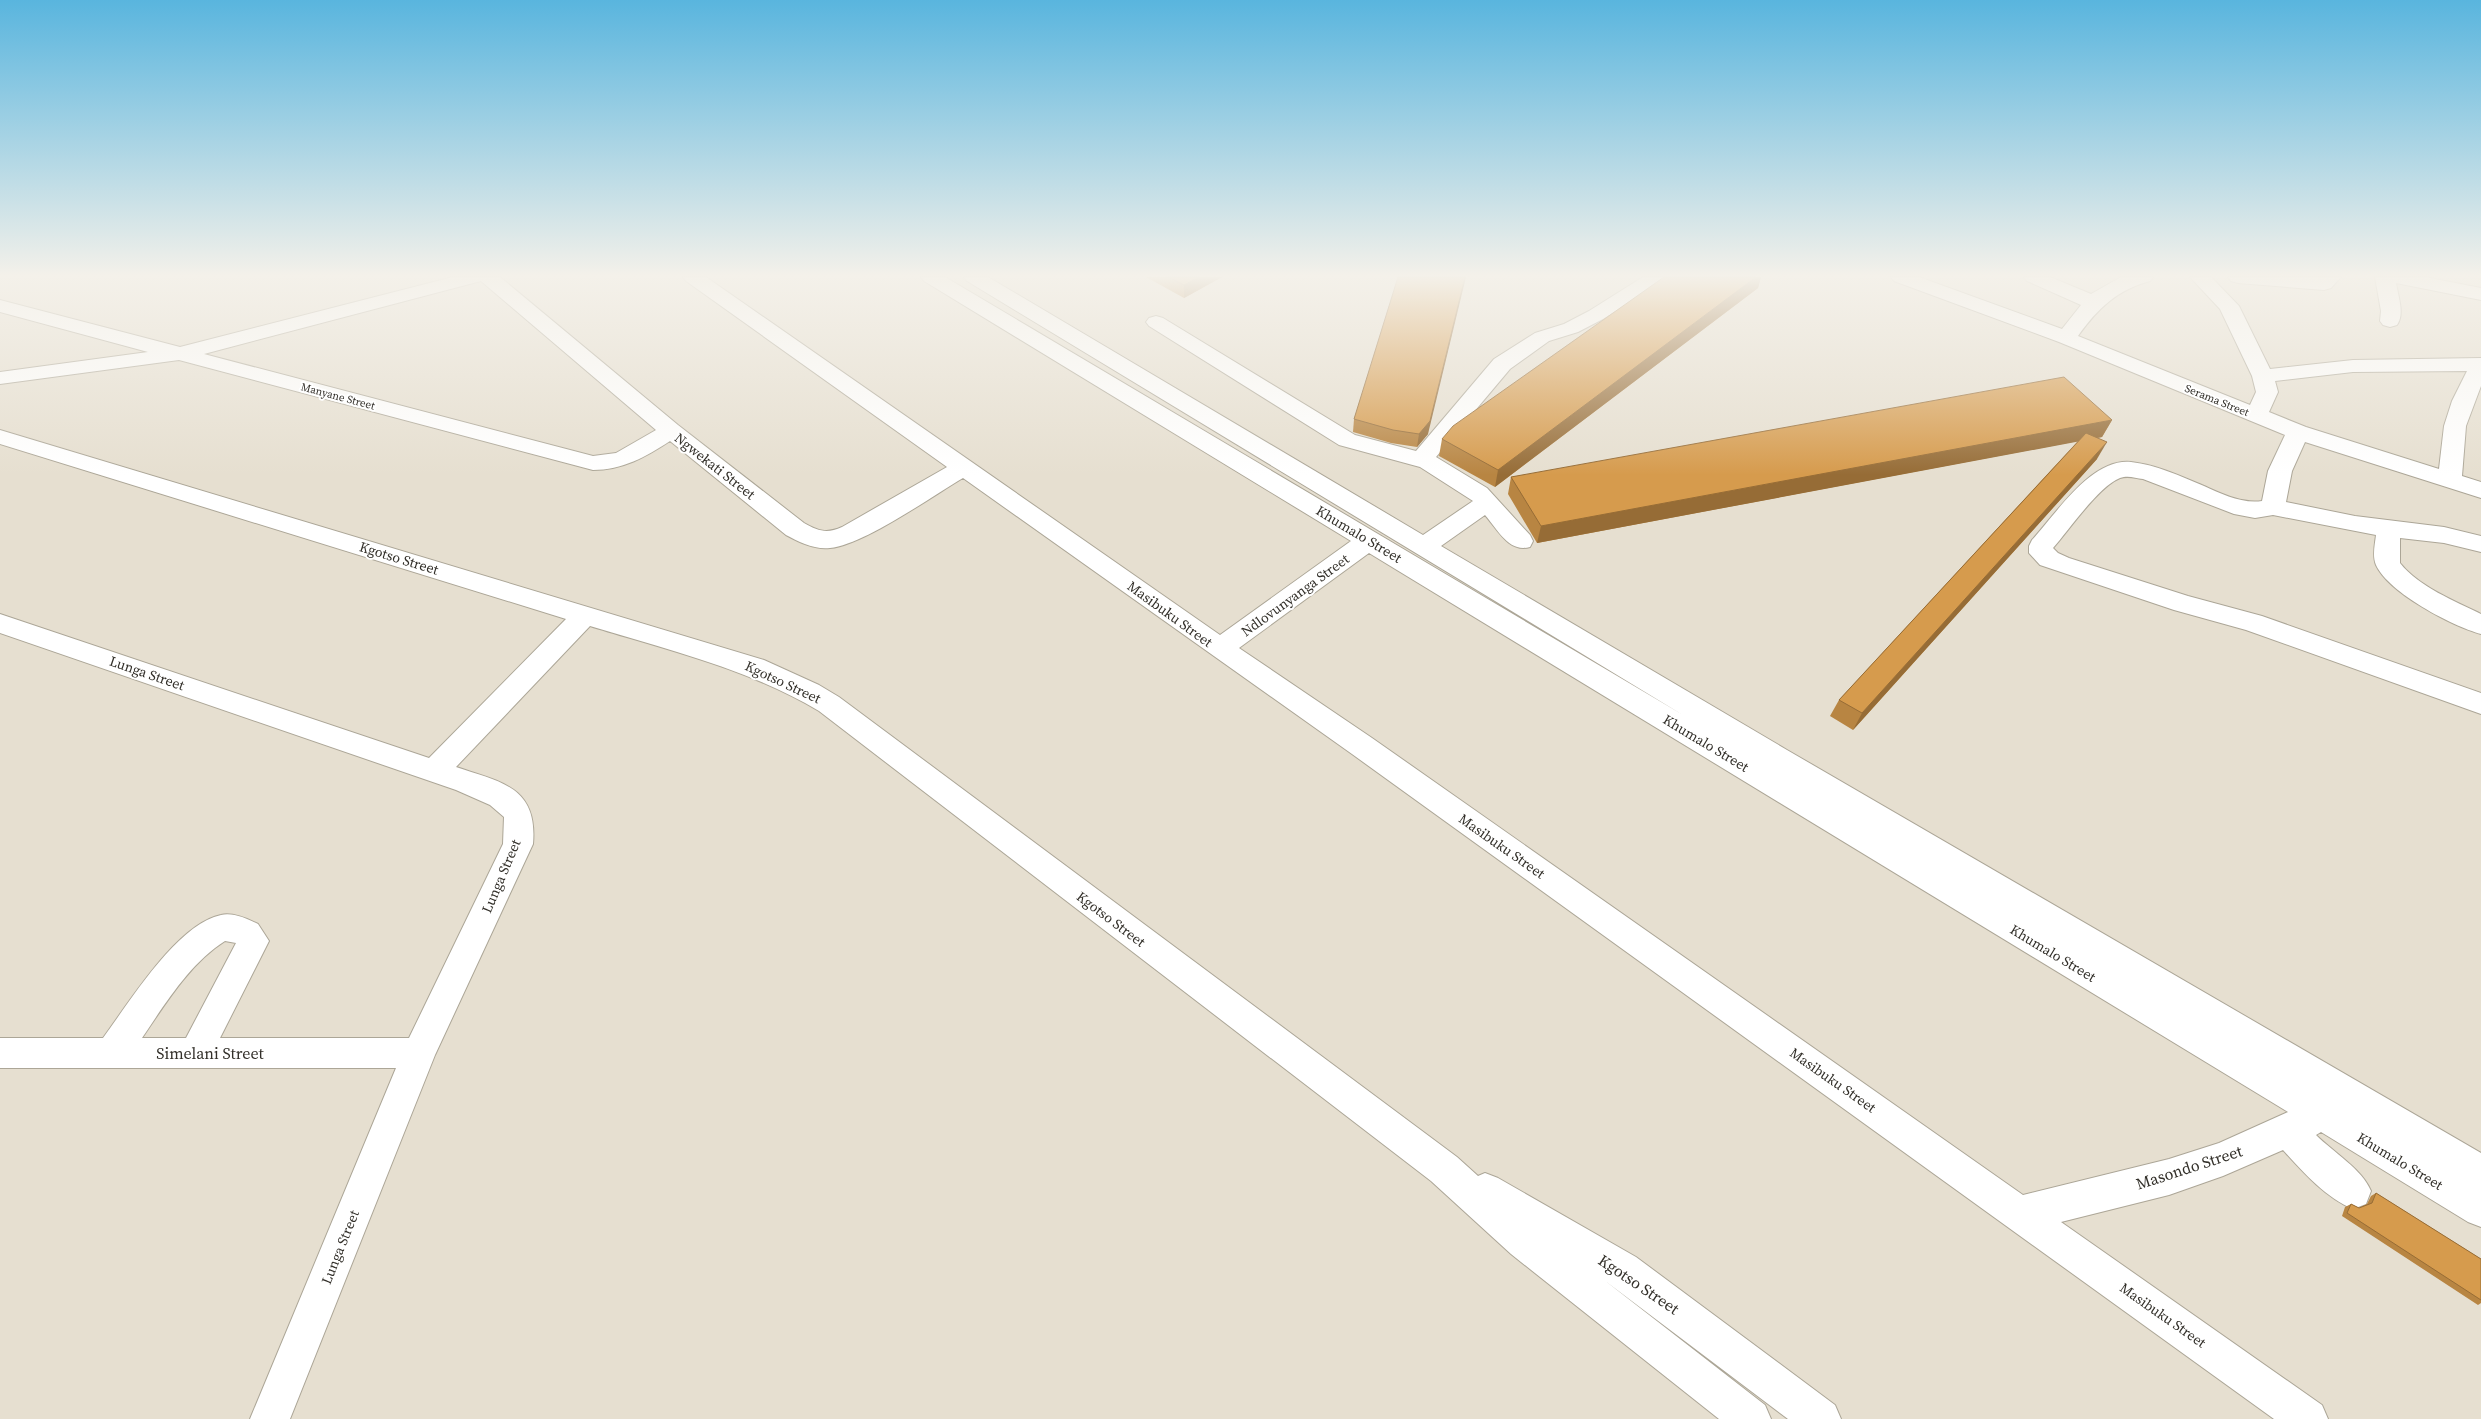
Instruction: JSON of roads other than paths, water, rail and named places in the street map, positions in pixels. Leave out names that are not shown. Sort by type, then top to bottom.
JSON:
[{"type":"street","name":"Manyane Street","points":[[138,343],[593,463],[603,464],[628,456],[670,430]]},
{"type":"street","points":[[0,378],[178,354],[220,343]]},
{"type":"street","name":"Ngwekati Street","points":[[567,343],[670,430],[795,529],[818,541],[832,541],[851,533],[965,467]]},
{"type":"street","name":"Masibuku Street","points":[[788,343],[965,467],[1220,650],[1378,758],[2308,1419]]},
{"type":"street","name":"Khumalo Street","points":[[1042,343],[1446,586],[2326,1100],[2481,1173]]},
{"type":"street","name":"Khumalo Street","points":[[1085,343],[1425,545],[1777,758],[2326,1100],[2481,1210]]},
{"type":"street","points":[[1190,343],[1347,440],[1421,460],[1466,484],[1480,493],[1521,541]]},
{"type":"street","points":[[1421,460],[1502,364],[1533,343]]},
{"type":"street","name":"Serama Street","points":[[2079,343],[2298,432],[2481,490]]},
{"type":"street","points":[[2247,343],[2263,376],[2267,392],[2256,415]]},
{"type":"street","points":[[2263,376],[2353,366],[2480,367],[2463,401],[2455,426],[2450,481]]},
{"type":"street","points":[[2273,507],[2280,471],[2298,432]]},
{"type":"street","name":"Kgotso Street","points":[[0,438],[586,614],[755,667],[801,688],[829,704],[1366,1112],[1444,1169],[1524,1241],[1752,1419]]},
{"type":"street","points":[[2481,544],[2428,532],[2355,524],[2273,507],[2264,510],[2247,510],[2161,477],[2136,470],[2118,470],[2111,472],[2096,485],[2041,546],[2041,553],[2048,560],[2183,604],[2253,623],[2481,704]]},
{"type":"street","points":[[1425,545],[1487,503]]},
{"type":"street","points":[[2388,529],[2388,561],[2393,572],[2413,588],[2481,625]]},
{"type":"street","name":"Ndlovunyanga Street","points":[[1220,650],[1370,540]]},
{"type":"street","points":[[1446,586],[1510,596]]},
{"type":"street","points":[[434,771],[586,614]]},
{"type":"street","name":"Lunga Street","points":[[0,623],[434,771],[502,798],[515,810],[520,823],[518,844],[419,1053],[270,1419]]},
{"type":"street","points":[[111,1053],[177,965],[191,951],[220,929],[240,930],[249,934],[252,941],[195,1053]]},
{"type":"street","name":"Simelani Street","points":[[0,1053],[419,1053]]},
{"type":"street","name":"Masondo Street","points":[[2022,1214],[2169,1176],[2223,1158],[2288,1130],[2326,1100]]},
{"type":"street","points":[[2288,1130],[2320,1164],[2352,1191]]},
{"type":"street","name":"Kgotso Street","points":[[1444,1169],[1622,1270],[1821,1419]]}]
